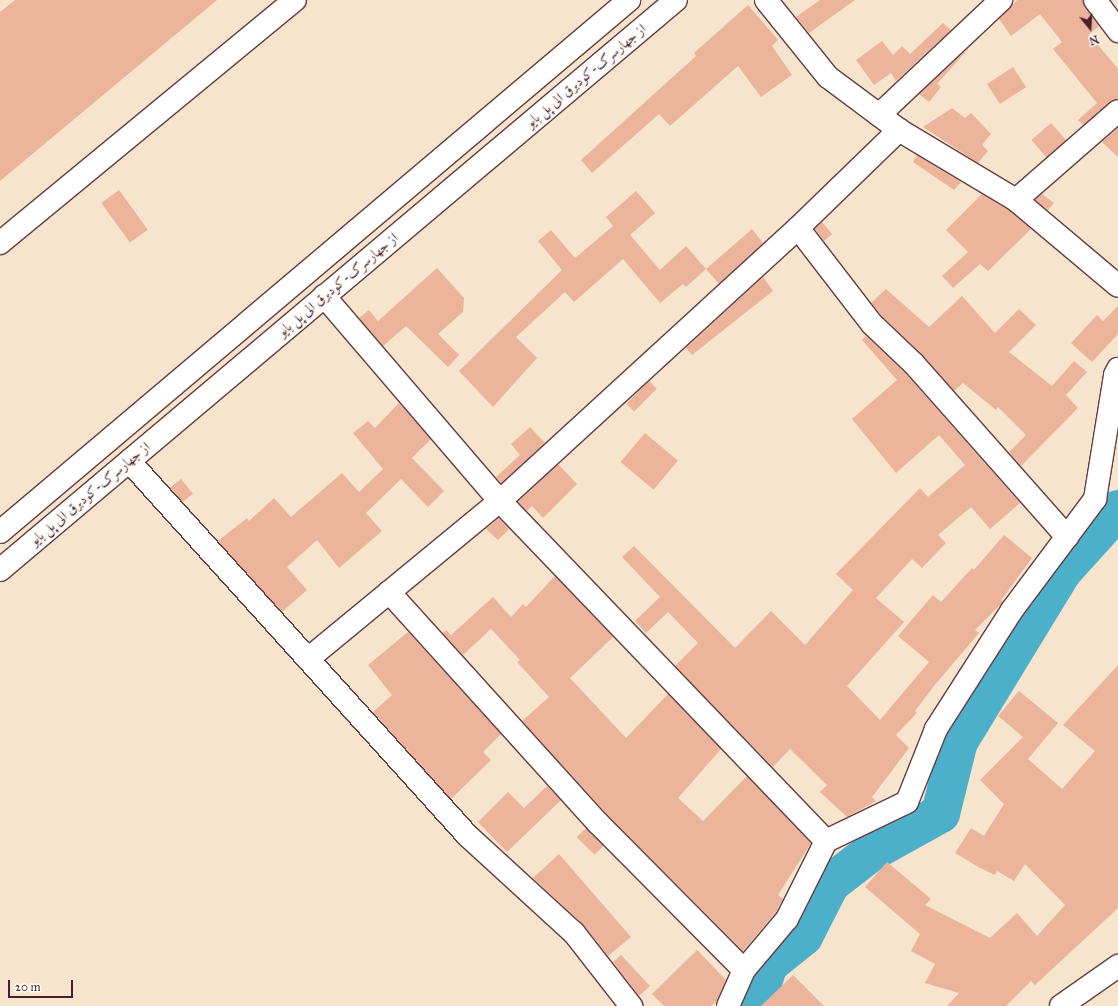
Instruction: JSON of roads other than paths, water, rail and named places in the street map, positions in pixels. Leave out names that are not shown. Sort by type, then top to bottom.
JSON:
[{"type":"street","points":[[0,243],[295,0]]},
{"type":"street","name":"از جهارسرک-کودبرق الی پل بایو","points":[[0,570],[676,0]]},
{"type":"street","points":[[766,0],[828,77],[899,130],[1016,200],[1118,286]]},
{"type":"street","points":[[879,115],[1001,0]]},
{"type":"street","points":[[1096,0],[1118,31]]},
{"type":"street","points":[[627,1],[646,26]]},
{"type":"street","name":"از جهارسرک-کودبرق الی پل بایو","points":[[0,532],[627,1]]},
{"type":"street","points":[[1016,200],[1118,110]]},
{"type":"street","points":[[308,659],[500,501],[798,228],[899,130]]},
{"type":"street","points":[[798,228],[872,324],[914,364],[1067,536]]},
{"type":"street","points":[[324,296],[500,501],[826,841]]},
{"type":"street","points":[[728,1006],[744,970],[787,918],[826,841],[907,802],[936,729],[1012,610],[1095,499],[1115,375],[1118,370]]},
{"type":"street","points":[[129,461],[468,836],[574,933],[631,1006]]},
{"type":"street","points":[[389,592],[598,823],[744,970]]},
{"type":"street","points":[[1061,1006],[1118,966]]},
{"type":"waterway","points":[[754,1006],[768,964],[803,936],[830,883],[870,852],[940,813],[958,741],[1061,572],[1118,509]]}]
